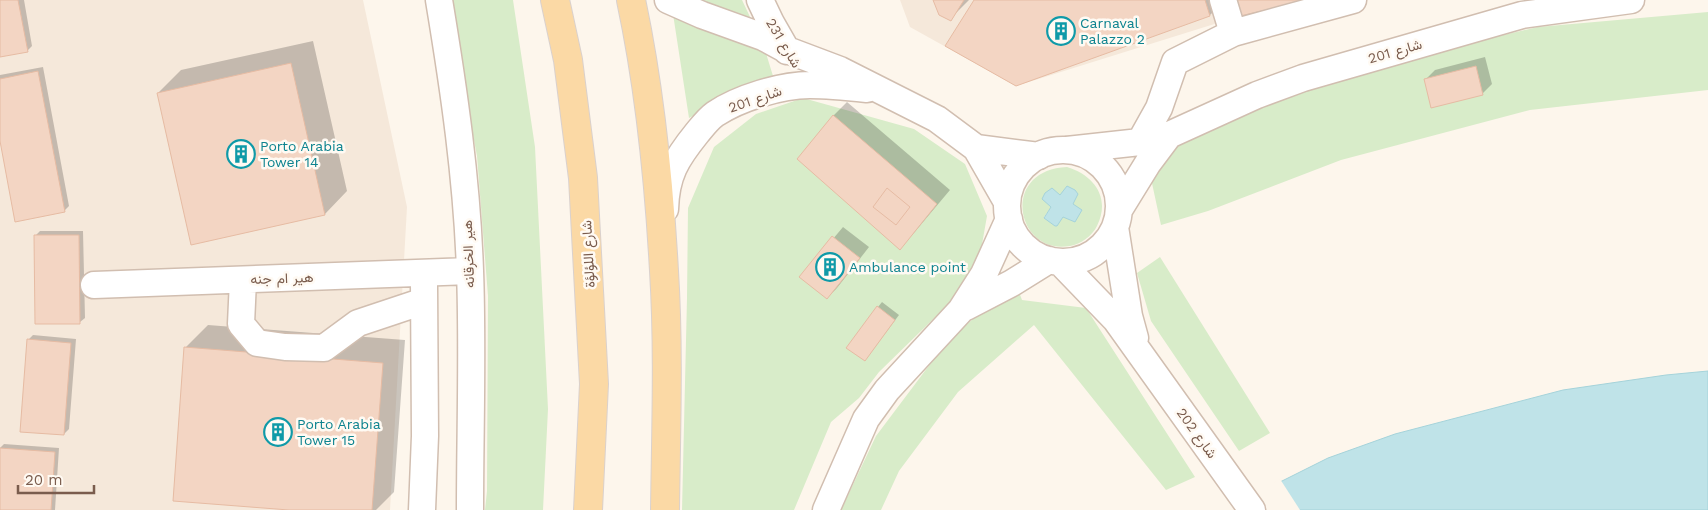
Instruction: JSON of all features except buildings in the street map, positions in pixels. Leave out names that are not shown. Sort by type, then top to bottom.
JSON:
[{"type":"main road","name":"شارع اللؤلؤة","points":[[555,0],[568,60],[583,178],[587,236],[594,384],[588,510]]},
{"type":"main road","points":[[631,0],[641,47],[654,149],[665,272],[667,404],[665,510]]},
{"type":"street","name":"هير الخرقانه","points":[[439,0],[454,88],[464,181],[470,271],[470,510]]},
{"type":"street","name":"شارع 201","points":[[668,0],[702,15],[763,37],[787,50],[840,70],[937,119],[976,148],[1008,210]]},
{"type":"street","name":"شارع 231","points":[[760,0],[770,23],[809,85]]},
{"type":"street","points":[[1223,0],[1233,33]]},
{"type":"street","points":[[1140,142],[1158,108],[1175,62],[1233,33],[1353,0]]},
{"type":"street","name":"شارع 201","points":[[1067,150],[1140,142],[1169,135],[1257,95],[1514,7],[1631,0]]},
{"type":"street","name":"شارع 201","points":[[665,272],[664,207],[667,186],[680,154],[714,115],[740,102],[788,87],[809,85],[880,89]]},
{"type":"street","name":"شارع 201","points":[[1117,218],[1148,163],[1169,135]]},
{"type":"street","name":"شارع 201","points":[[976,148],[1039,156]]},
{"type":"street","points":[[826,510],[866,420],[887,390],[961,310],[984,274],[1008,210],[1010,188],[1017,174],[1026,164],[1039,156],[1057,150],[1084,154],[1099,163],[1111,176],[1117,192],[1117,218],[1106,242],[1093,253],[1077,260],[1054,261],[1038,256],[1028,249],[1013,230],[1008,210]]},
{"type":"street","name":"شارع 202","points":[[1117,218],[1129,316],[1133,334],[1142,355]]},
{"type":"street","points":[[961,310],[1054,261]]},
{"type":"street","name":"شارع 202","points":[[1054,261],[1116,320],[1252,510]]},
{"type":"street","name":"هير ام جنه","points":[[94,286],[470,271]]},
{"type":"street","points":[[422,510],[425,436],[424,273]]},
{"type":"street","points":[[243,280],[241,324],[257,343],[285,348],[324,348],[358,324],[424,301]]},
{"type":"shaded area","points":[[0,0],[363,0],[407,207],[390,510],[0,510]]},
{"type":"shaded area","name":"Carnaval Palazzo 2","points":[[900,0],[1310,0],[1240,16],[1016,86],[910,27]]},
{"type":"green space","points":[[447,0],[513,0],[535,147],[548,409],[543,510],[485,510],[487,491],[488,296],[477,156]]},
{"type":"green space","points":[[687,0],[742,0],[751,19]]},
{"type":"green space","points":[[1708,12],[1708,90],[1530,110],[1341,160],[1208,211],[1161,225],[1150,174],[1176,137],[1345,72],[1538,27]]},
{"type":"green space","points":[[673,14],[765,50],[773,76],[689,118]]},
{"type":"green space","points":[[803,98],[914,129],[965,164],[987,216],[981,250],[963,290],[879,372],[859,398],[831,422],[794,510],[682,510],[688,208],[714,147],[756,114]]},
{"type":"green space","points":[[1067,167],[1085,176],[1097,189],[1101,197],[1101,216],[1097,226],[1086,239],[1070,246],[1052,246],[1037,238],[1027,226],[1023,211],[1024,196],[1031,182],[1045,172]],"holes":[[[1060,195],[1073,204],[1063,217],[1044,217]]]},
{"type":"green space","points":[[1160,257],[1270,433],[1239,451],[1151,321],[1137,273]]},
{"type":"green space","points":[[1019,292],[1022,300],[1086,308],[1195,477],[1166,490],[1034,325],[958,392],[899,471],[881,510],[841,510],[876,436],[946,343],[984,309]]},
{"type":"water","points":[[1067,186],[1078,194],[1073,204],[1082,210],[1075,222],[1063,217],[1055,226],[1044,218],[1051,207],[1042,199],[1045,193],[1052,188],[1060,195]]},
{"type":"water","points":[[1708,371],[1708,510],[1232,510],[1274,485],[1328,458],[1395,434],[1563,390]]},
{"type":"pier","points":[[1280,479],[1300,510],[1230,510],[1231,508]]},
{"type":"place","name":"Carnaval Palazzo 2","points":[[1061,31]]},
{"type":"place","name":"Porto Arabia Tower 14","points":[[241,154]]},
{"type":"place","name":"Ambulance point","points":[[830,267]]},
{"type":"place","name":"Porto Arabia Tower 15","points":[[278,432]]}]
